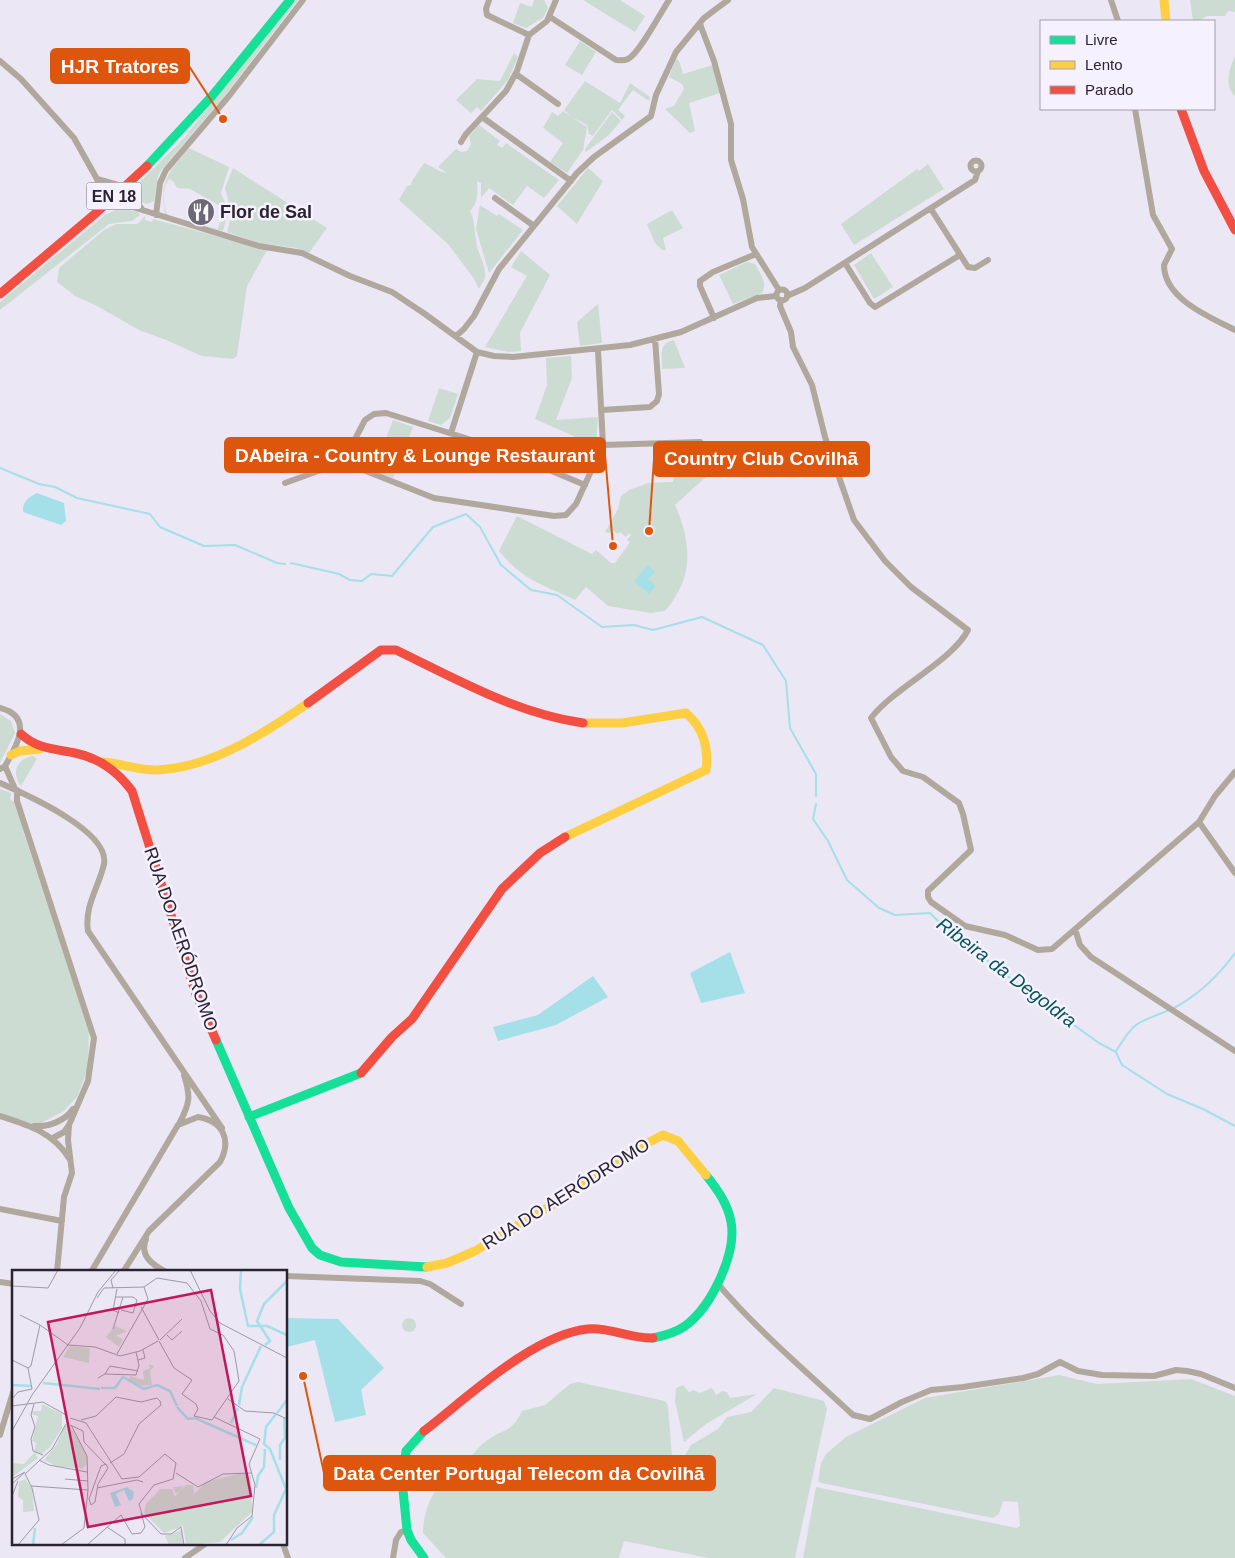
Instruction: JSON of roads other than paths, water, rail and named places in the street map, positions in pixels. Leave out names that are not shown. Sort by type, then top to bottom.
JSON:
[{"type":"main road","name":"EN 18","points":[[0,294],[125,187],[220,89],[290,0]]},
{"type":"main road","points":[[1164,0],[1166,20]]},
{"type":"main road","points":[[1168,0],[1170,20]]},
{"type":"main road","points":[[1181,110],[1194,149],[1209,184],[1235,230]]},
{"type":"main road","points":[[1185,110],[1204,164],[1235,223]]},
{"type":"main road","points":[[99,762],[115,761],[156,770],[188,766],[211,758],[243,744],[381,650],[388,649],[396,650],[530,711],[558,719],[582,723],[608,724],[688,714],[704,739],[707,752],[706,770],[565,837],[540,853],[502,889],[412,1019],[392,1037],[362,1073],[249,1117]]},
{"type":"main road","name":"RUA DO AERÓDROMO","points":[[21,734],[33,745],[44,749],[74,753],[99,762],[117,772],[132,791],[193,985],[289,1208],[303,1237],[315,1253],[336,1262],[390,1266],[441,1265],[463,1256],[536,1215],[639,1146],[663,1135],[670,1136],[678,1141],[729,1210],[733,1234],[717,1283],[693,1318],[671,1333],[651,1338],[600,1329],[580,1331],[541,1346],[520,1358],[461,1401],[414,1440],[405,1451],[402,1464],[407,1531]]},
{"type":"main road","points":[[11,755],[20,751],[44,749]]},
{"type":"main road","points":[[407,1531],[424,1558]]},
{"type":"street","points":[[156,215],[160,183],[166,170],[229,96],[303,0]]},
{"type":"street","points":[[488,0],[487,15],[529,35]]},
{"type":"street","points":[[461,142],[466,134],[506,91],[516,74],[529,35],[550,17],[556,0]]},
{"type":"street","points":[[550,17],[616,60],[622,61],[627,60],[637,50],[669,0]]},
{"type":"street","points":[[456,336],[464,330],[474,316],[499,269],[570,181],[594,157],[651,116],[656,95],[676,52],[704,18],[728,0]]},
{"type":"street","points":[[1111,0],[1118,20]]},
{"type":"street","points":[[700,24],[714,61],[731,124],[731,160],[743,199],[752,247],[779,295],[780,306],[791,332],[793,347],[812,385],[825,437],[854,520],[885,561],[911,587],[968,630],[952,650],[906,686],[871,718],[897,766],[903,771],[923,777],[957,801],[963,813],[971,850],[928,891],[928,897],[931,902],[965,926],[983,932],[1005,935],[1038,950],[1052,949],[1199,822],[1215,796],[1235,772]]},
{"type":"street","points":[[0,61],[21,79],[74,138],[97,179],[99,188],[110,200],[259,246],[302,253],[350,276],[392,292],[477,352],[513,357],[598,350],[655,339],[681,332],[757,298],[779,295],[787,296],[805,288],[975,180],[978,171]]},
{"type":"street","points":[[516,74],[558,104]]},
{"type":"street","points":[[1135,110],[1153,215],[1172,249],[1164,265],[1168,283],[1193,307],[1235,330]]},
{"type":"street","points":[[482,118],[570,181]]},
{"type":"street","points":[[97,179],[125,187],[142,209]]},
{"type":"street","points":[[495,198],[534,226]]},
{"type":"street","points":[[931,208],[960,255],[971,269],[988,260]]},
{"type":"street","points":[[714,318],[700,286],[700,281],[713,272],[756,254]]},
{"type":"street","points":[[845,263],[870,303],[875,307],[960,255]]},
{"type":"street","points":[[779,295],[784,290],[787,296]]},
{"type":"street","points":[[602,410],[650,407],[657,401],[659,394],[655,339]]},
{"type":"street","points":[[284,483],[343,462],[434,498],[554,516],[570,512],[576,504],[603,445],[598,350]]},
{"type":"street","points":[[451,433],[477,352]]},
{"type":"street","points":[[343,462],[365,420],[374,414],[386,413],[451,433],[521,458],[585,485]]},
{"type":"street","points":[[603,445],[700,442]]},
{"type":"street","points":[[0,708],[14,715],[20,723],[21,734],[11,755],[2,768],[16,789],[19,808],[84,1000],[94,1038],[88,1081],[70,1114],[52,1124],[30,1126]]},
{"type":"street","points":[[0,783],[16,789],[89,832],[100,845],[105,862],[88,908],[88,930],[222,1128],[226,1142],[225,1152],[220,1162],[149,1231],[124,1270]]},
{"type":"street","points":[[1199,822],[1235,873]]},
{"type":"street","points":[[1075,929],[1080,945],[1091,956],[1235,1051]]},
{"type":"street","points":[[92,1270],[188,1106],[190,1097],[183,1073]]},
{"type":"street","points":[[53,1138],[64,1132],[69,1125],[76,1105]]},
{"type":"street","points":[[0,1116],[30,1126],[53,1138],[70,1159]]},
{"type":"street","points":[[178,1125],[198,1117],[211,1120],[222,1128]]},
{"type":"street","points":[[53,1138],[56,1127],[61,1120]]},
{"type":"street","points":[[57,1270],[64,1197],[72,1173],[69,1125]]},
{"type":"street","points":[[0,1209],[62,1221]]},
{"type":"street","points":[[149,1231],[144,1244],[146,1257],[153,1265],[163,1270]]},
{"type":"street","points":[[288,1276],[420,1281],[430,1284],[461,1304]]},
{"type":"street","points":[[717,1283],[750,1320],[806,1373],[853,1415],[861,1419],[870,1419],[902,1402],[931,1390],[1023,1378],[1060,1362],[1078,1371],[1102,1375],[1154,1376],[1176,1370],[1187,1371],[1200,1374],[1235,1388]]},
{"type":"street","points":[[0,1435],[12,1396]]},
{"type":"street","points":[[394,1558],[396,1540],[401,1532],[407,1531]]},
{"type":"street","points":[[185,1558],[203,1546]]},
{"type":"street","points":[[284,1546],[288,1558]]},
{"type":"water","points":[[37,493],[64,503],[66,521],[61,525],[23,512],[27,500]]},
{"type":"water","points":[[648,565],[655,572],[648,579],[656,586],[649,594],[634,581]]},
{"type":"water","points":[[730,952],[745,993],[701,1003],[690,973]]},
{"type":"water","points":[[593,976],[608,997],[556,1025],[498,1041],[493,1027],[538,1015]]},
{"type":"water","points":[[288,1318],[338,1319],[384,1368],[361,1390],[366,1415],[335,1422],[315,1340],[288,1347]]},
{"type":"waterway","name":"Ribeira da Degoldra","points":[[0,468],[39,484],[55,487],[77,498],[150,514],[160,527],[204,546],[235,545],[277,563],[285,564]]},
{"type":"waterway","name":"Ribeira da Degoldra","points":[[291,563],[339,574],[350,580],[362,581],[371,574],[392,576],[433,527],[466,514],[480,527],[501,565],[531,590],[557,595],[602,627],[634,625],[653,630],[702,617],[763,645],[786,681],[790,728],[816,774],[816,796]]},
{"type":"waterway","name":"Ribeira da Degoldra","points":[[816,804],[813,819],[828,841],[847,880],[879,908],[895,915],[930,913],[946,929],[1039,1000],[1099,1043],[1116,1052],[1122,1065],[1167,1094],[1203,1109],[1235,1126]]},
{"type":"waterway","points":[[1174,1008],[1208,984],[1235,953]]},
{"type":"waterway","points":[[1116,1051],[1133,1027],[1169,1010]]},
{"type":"place","name":"HJR Tratores","points":[[223,119]]},
{"type":"place","name":"Flor de Sal","points":[[201,212]]},
{"type":"place","name":"Country Club Covilhã","points":[[649,531]]},
{"type":"place","name":"DAbeira - Country & Lounge Restaurant","points":[[613,546]]},
{"type":"place","name":"Data Center Portugal Telecom da Covilhã","points":[[303,1376]]}]
